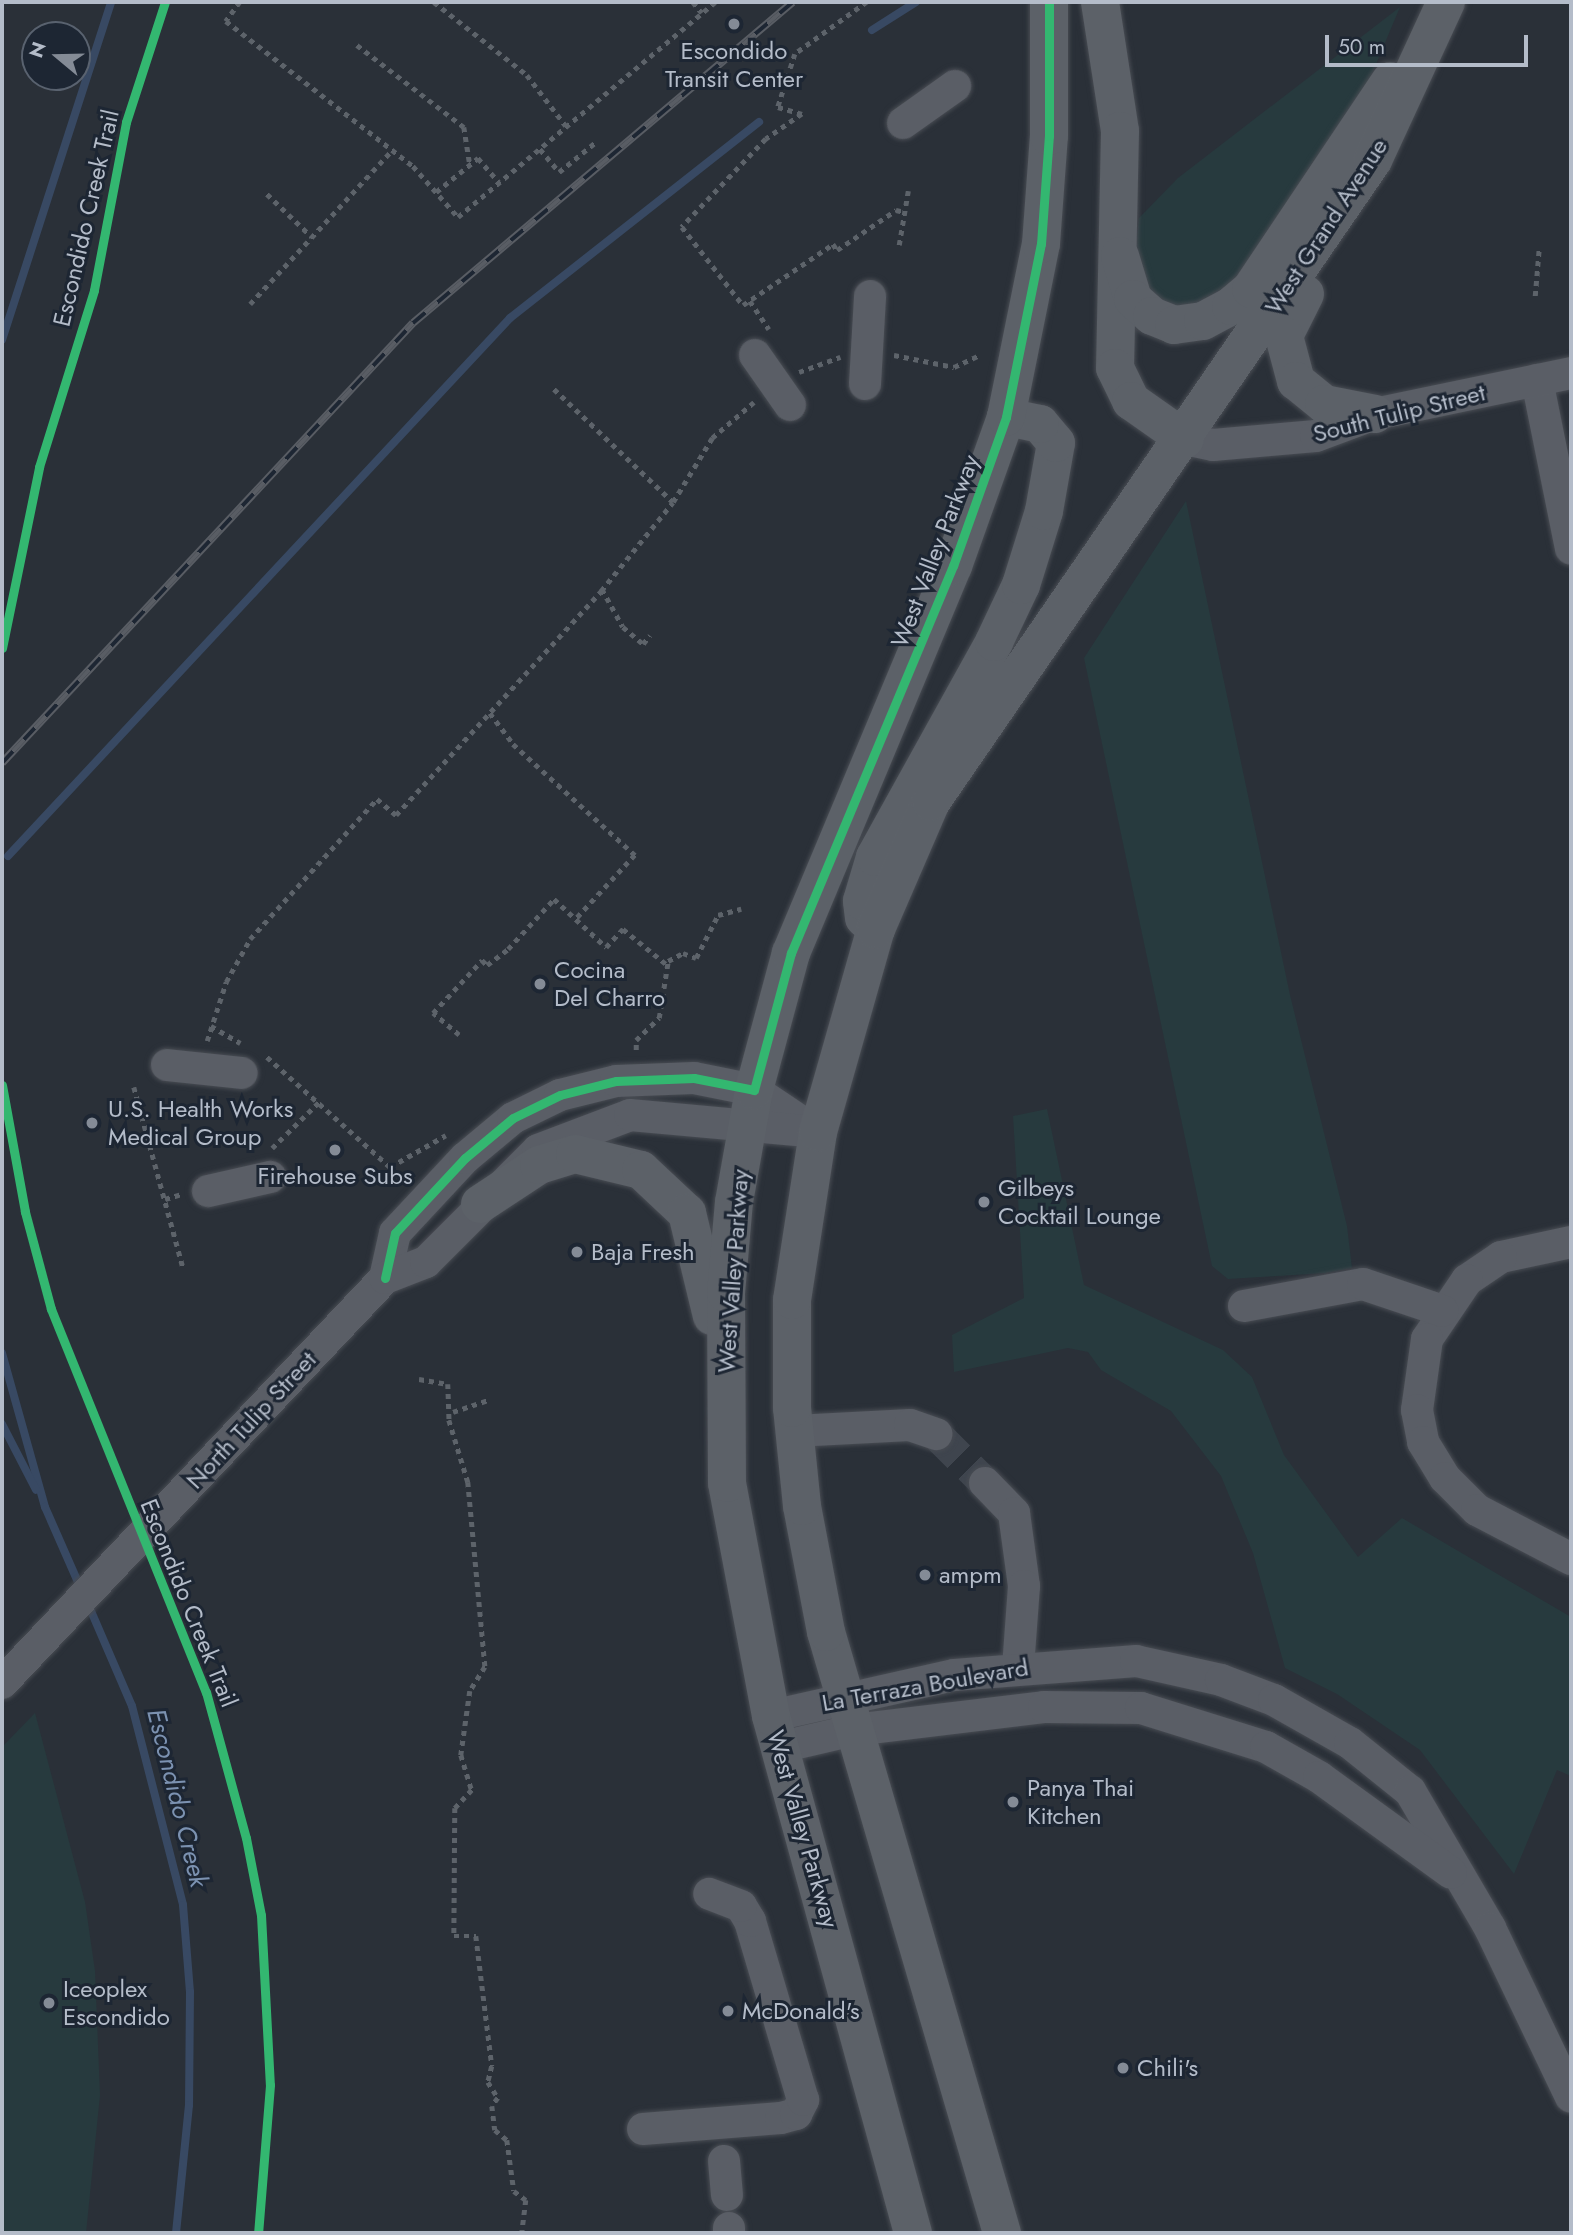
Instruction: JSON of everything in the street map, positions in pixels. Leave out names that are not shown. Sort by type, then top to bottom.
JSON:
[{"type":"main road","name":"West Valley Parkway","points":[[913,2233],[776,1731],[727,1483],[725,1380],[733,1202],[751,1108],[791,953],[953,566],[1006,417],[1041,244],[1049,136],[1049,2]]},
{"type":"main road","points":[[1002,2233],[849,1713],[818,1594],[795,1431],[792,1300],[818,1132],[876,929],[939,788],[1185,439],[1121,387],[1114,355],[1120,256],[1120,131],[1100,2]]},
{"type":"main road","points":[[1120,256],[1133,299],[1152,316],[1174,325],[1203,321],[1231,306],[1251,289],[1444,2]]},
{"type":"main road","name":"West Grand Avenue","points":[[1185,439],[1373,160],[1444,2]]},
{"type":"main road","points":[[1373,160],[1283,348],[1303,392],[1324,404],[1375,414]]},
{"type":"main road","points":[[876,929],[864,918],[862,901],[875,857],[994,642],[1021,585],[1044,511],[1056,443],[1040,424],[1006,417]]},
{"type":"main road","points":[[480,1204],[539,1165],[575,1154],[610,1157],[654,1178],[678,1200],[694,1227],[725,1380]]},
{"type":"street","points":[[908,130],[954,97]]},
{"type":"street","points":[[866,369],[870,296]]},
{"type":"street","points":[[755,355],[784,396]]},
{"type":"street","name":"South Tulip Street","points":[[1185,439],[1213,445],[1316,436],[1375,414],[1571,373]]},
{"type":"street","points":[[1537,380],[1571,549]]},
{"type":"street","points":[[167,1065],[248,1056]]},
{"type":"street","name":"North Tulip Street","points":[[385,1278],[395,1233],[465,1158],[513,1118],[560,1095],[616,1081],[694,1078],[751,1108],[818,1132]]},
{"type":"street","name":"North Tulip Street","points":[[2,1683],[32,1655],[385,1278],[426,1262],[480,1204],[538,1150],[611,1119],[659,1113],[751,1108]]},
{"type":"street","points":[[208,1191],[270,1177]]},
{"type":"street","points":[[1571,1242],[1501,1257],[1467,1280],[1443,1311],[1427,1339],[1418,1376],[1423,1442],[1445,1478],[1478,1510],[1571,1559]]},
{"type":"street","points":[[1244,1306],[1363,1284],[1443,1311]]},
{"type":"street","points":[[795,1431],[910,1425],[936,1434]]},
{"type":"street","points":[[985,1483],[1014,1513],[1024,1586],[1018,1667]]},
{"type":"street","name":"La Terraza Boulevard","points":[[776,1731],[1018,1667],[1136,1661],[1221,1680],[1274,1700],[1350,1743],[1410,1791],[1457,1877],[1490,1928],[1571,2098]]},
{"type":"street","name":"La Terraza Boulevard","points":[[849,1713],[1044,1707],[1154,1711],[1266,1747],[1319,1777],[1457,1877]]},
{"type":"street","points":[[643,2129],[781,2118],[796,2114],[803,2100],[750,1921],[741,1906],[709,1894]]},
{"type":"street","points":[[724,2161],[727,2195]]},
{"type":"path","points":[[240,2],[226,21],[392,149],[458,217],[715,2]]},
{"type":"path","points":[[435,2],[527,75],[566,126]]},
{"type":"path","points":[[693,2],[702,13]]},
{"type":"path","points":[[867,2],[795,54],[778,107],[802,114],[770,136],[682,227],[743,305],[833,244],[837,250],[896,210],[905,212]]},
{"type":"path","points":[[357,45],[464,127],[470,165]]},
{"type":"path","points":[[540,149],[559,172],[597,141]]},
{"type":"path","points":[[250,304],[392,149]]},
{"type":"path","points":[[436,192],[478,158],[499,183]]},
{"type":"path","points":[[899,245],[908,191]]},
{"type":"path","points":[[267,194],[312,237]]},
{"type":"path","points":[[1535,296],[1539,248]]},
{"type":"path","points":[[207,1041],[211,1026],[250,939],[377,799],[396,815],[602,589],[673,502],[712,438],[784,396],[801,370],[954,367],[980,355]]},
{"type":"path","points":[[554,389],[673,502]]},
{"type":"path","points":[[602,589],[623,627],[643,644],[650,635]]},
{"type":"path","points":[[489,713],[513,744],[635,855],[576,919]]},
{"type":"path","points":[[459,1035],[433,1013],[482,960],[487,965],[508,949],[554,899],[606,947],[623,929],[666,964]]},
{"type":"path","points":[[636,1050],[638,1037],[659,1018],[666,964],[677,954],[696,958],[718,915],[731,907],[741,909]]},
{"type":"path","points":[[211,1026],[390,1167],[396,1160],[401,1166],[438,1137],[453,1139]]},
{"type":"path","points":[[134,1087],[183,1267]]},
{"type":"path","points":[[419,1379],[448,1384],[453,1412],[449,1420],[468,1482],[485,1667],[470,1691],[461,1755],[472,1790],[455,1808],[454,1936],[476,1936],[492,2066],[488,2082],[498,2098],[492,2105],[495,2130],[507,2140],[514,2191],[526,2200],[522,2233]]},
{"type":"path","points":[[453,1412],[487,1400]]},
{"type":"green space","points":[[1400,7],[1358,107],[1239,282],[1194,311],[1154,300],[1134,263],[1139,218],[1178,178]]},
{"type":"green space","points":[[1186,501],[1290,995],[1347,1226],[1352,1268],[1325,1273],[1228,1279],[1212,1266],[1084,658]]},
{"type":"green space","points":[[1047,1109],[1084,1285],[1223,1350],[1252,1377],[1284,1455],[1358,1557],[1402,1518],[1571,1617],[1571,1776],[1557,1770],[1514,1874],[1420,1750],[1337,1694],[1285,1668],[1253,1553],[1221,1476],[1171,1411],[1101,1370],[1088,1352],[1068,1348],[954,1372],[952,1335],[1024,1298],[1013,1116]]},
{"type":"green space","name":"Iceoplex Escondido","points":[[35,1713],[85,1902],[95,1971],[100,2095],[86,2233],[2,2233],[2,1747]]},
{"type":"waterway","name":"Escondido Creek","points":[[2,340],[111,2]]},
{"type":"waterway","points":[[872,30],[916,2]]},
{"type":"waterway","points":[[8,856],[510,318],[759,122]]},
{"type":"waterway","name":"Escondido Creek","points":[[2,1353],[45,1507],[81,1589]]},
{"type":"waterway","points":[[2,1424],[36,1490]]},
{"type":"waterway","name":"Escondido Creek","points":[[88,1604],[132,1706],[183,1905],[190,1992],[189,2105],[176,2233]]},
{"type":"tunnel","points":[[936,1434],[985,1483]]},
{"type":"railway","points":[[2,763],[413,323],[793,2]]},
{"type":"cycle path","name":"Escondido Creek Trail","points":[[2,648],[39,467],[94,290],[126,122],[165,2]]},
{"type":"cycle path","points":[[385,1278],[395,1233],[465,1158],[513,1118],[560,1095],[616,1081],[694,1078],[754,1090],[791,953],[953,566],[1006,417],[1041,244],[1049,136],[1049,2]]},
{"type":"cycle path","name":"Escondido Creek Trail","points":[[2,1085],[25,1212],[51,1309],[206,1692],[246,1838],[261,1915],[270,2085],[258,2233]]},
{"type":"place","name":"Escondido Transit Center","points":[[734,24]]},
{"type":"place","name":"Cocina Del Charro","points":[[540,984]]},
{"type":"place","name":"U.S. Health Works Medical Group","points":[[92,1123]]},
{"type":"place","name":"Firehouse Subs","points":[[335,1150]]},
{"type":"place","name":"Gilbeys Cocktail Lounge","points":[[984,1202]]},
{"type":"place","name":"Baja Fresh","points":[[577,1252]]},
{"type":"place","name":"ampm","points":[[925,1575]]},
{"type":"place","name":"Panya Thai Kitchen","points":[[1013,1802]]},
{"type":"place","name":"Iceoplex Escondido","points":[[49,2003]]},
{"type":"place","name":"McDonald's","points":[[728,2011]]},
{"type":"place","name":"Chili's","points":[[1123,2068]]}]
